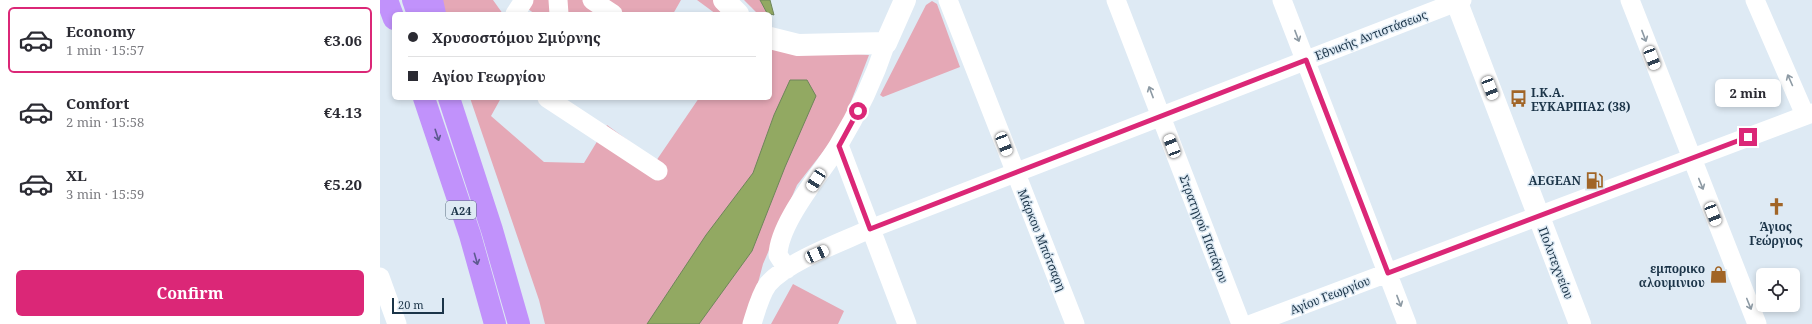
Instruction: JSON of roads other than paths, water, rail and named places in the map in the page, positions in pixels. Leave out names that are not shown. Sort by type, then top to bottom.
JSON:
[{"type":"highway","points":[[387,0],[392,14]]},
{"type":"highway","points":[[412,0],[417,12]]},
{"type":"highway","points":[[432,0],[435,12]]},
{"type":"highway","name":"Α24","points":[[425,100],[470,235],[495,324]]},
{"type":"highway","name":"Α24","points":[[450,100],[492,230],[519,324]]},
{"type":"highway","points":[[460,100],[487,194],[492,230]]},
{"type":"street","points":[[516,12],[524,0]]},
{"type":"street","points":[[558,0],[559,12]]},
{"type":"street","points":[[592,0],[610,12]]},
{"type":"street","points":[[724,0],[736,12]]},
{"type":"street","points":[[787,269],[778,255],[784,231],[839,146],[864,98],[905,0]]},
{"type":"street","name":"Μάρκου Μπότσαρη","points":[[948,0],[1075,324]]},
{"type":"street","name":"Στρατηγού Παπάγου","points":[[1116,0],[1241,324]]},
{"type":"street","points":[[1282,0],[1407,324]]},
{"type":"street","points":[[1630,0],[1757,324]]},
{"type":"street","points":[[1754,0],[1809,114]]},
{"type":"street","name":"Εθνικής Αντιστάσεως","points":[[752,324],[764,291],[787,269],[870,229],[1458,1]]},
{"type":"street","name":"Πολυτεχνείου","points":[[1458,1],[1580,324]]},
{"type":"street","points":[[772,39],[785,43],[805,45],[886,43]]},
{"type":"street","points":[[550,100],[658,171]]},
{"type":"street","name":"Αγίου Γεωργίου","points":[[1252,324],[1809,114]]},
{"type":"street","points":[[839,146],[907,324]]},
{"type":"street","points":[[380,277],[397,324]]},
{"type":"place","name":"Ι.Κ.Α. ΕΥΚΑΡΠΙΑΣ (38)","points":[[1518,99]]},
{"type":"place","name":"AEGEAN","points":[[1594,180]]},
{"type":"place","name":"Άγιος Γεώργιος","points":[[1776,207]]},
{"type":"place","name":"εμπορικο αλουμινιου","points":[[1718,275]]}]
